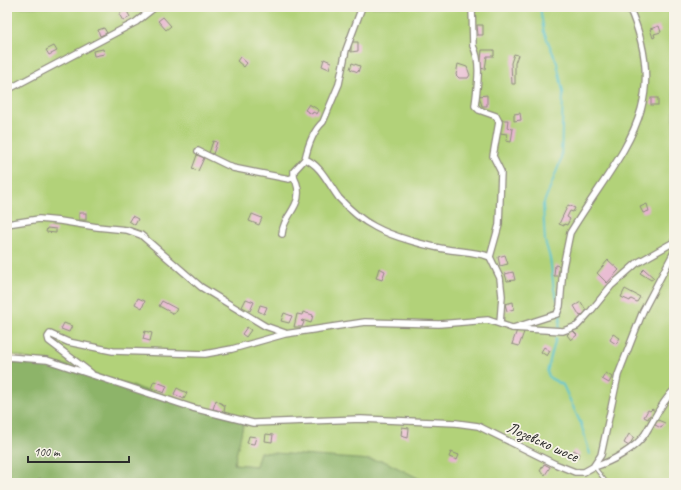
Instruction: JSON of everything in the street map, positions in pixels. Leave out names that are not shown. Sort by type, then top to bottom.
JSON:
[{"type":"street","points":[[7,90],[136,22],[155,7]]},
{"type":"street","points":[[282,234],[282,228],[293,211],[298,198],[294,171],[305,159],[307,148],[318,126],[323,122],[339,84],[346,50],[362,7]]},
{"type":"street","points":[[472,7],[472,46],[475,50],[478,71],[475,106],[480,110],[496,116],[499,122],[493,156],[501,172],[499,224],[490,257],[500,278],[502,296],[500,323]]},
{"type":"street","points":[[512,328],[517,325],[557,314],[560,306],[566,248],[570,233],[626,148],[637,125],[647,77],[640,36],[629,7]]},
{"type":"street","points":[[198,151],[233,168],[279,178],[294,178]]},
{"type":"street","points":[[305,159],[311,162],[319,170],[340,199],[359,217],[376,228],[436,247],[481,254],[490,257]]},
{"type":"street","points":[[7,224],[39,219],[127,230],[141,235],[201,287],[265,326],[285,334]]},
{"type":"street","points":[[96,377],[49,341],[48,337],[50,334],[68,342],[113,351],[205,354],[232,349],[285,334],[365,322],[439,324],[488,320],[512,328],[563,331],[577,326],[611,286],[637,263],[674,242]]},
{"type":"street","name":"Лозевско шосе","points":[[7,357],[48,360],[193,408],[253,423],[361,419],[456,423],[478,426],[576,472],[584,472],[593,467],[601,455],[618,375],[632,337],[654,288],[674,252]]},
{"type":"street","points":[[593,467],[610,462],[644,436],[664,400],[674,390]]},
{"type":"lane","points":[[593,467],[599,470],[607,483]]},
{"type":"path","points":[[34,483],[37,479],[42,478],[49,483]]},
{"type":"green space","points":[[7,7],[674,7],[674,483],[428,483],[260,452],[256,466],[233,464],[244,422],[7,353]]},
{"type":"green space","points":[[7,362],[64,365],[244,421],[234,464],[256,466],[260,452],[384,461],[428,483],[7,483]]},
{"type":"building","points":[[126,9],[130,17],[123,21],[119,14]]},
{"type":"building","points":[[163,17],[171,26],[166,30],[158,21]]},
{"type":"building","points":[[477,25],[483,25],[483,35],[478,35]]},
{"type":"building","points":[[659,26],[661,32],[654,34],[655,37],[653,38],[650,29]]},
{"type":"building","points":[[104,28],[107,33],[100,36],[98,30]]},
{"type":"building","points":[[351,42],[358,42],[358,51],[351,52]]},
{"type":"building","points":[[54,46],[57,51],[49,55],[46,50]]},
{"type":"building","points":[[103,49],[104,54],[94,56],[93,51]]},
{"type":"building","points":[[482,50],[494,50],[494,56],[487,56],[485,69],[480,68]]},
{"type":"building","points":[[514,54],[518,55],[515,63],[515,84],[512,84],[511,63]]},
{"type":"building","points":[[240,57],[247,63],[244,67],[237,61]]},
{"type":"building","points":[[324,59],[331,62],[329,69],[322,66]]},
{"type":"building","points":[[352,63],[360,66],[358,72],[350,69]]},
{"type":"building","points":[[458,64],[467,67],[470,75],[468,78],[459,78],[456,75]]},
{"type":"building","points":[[487,95],[487,106],[482,106],[479,96]]},
{"type":"building","points":[[651,98],[658,98],[658,105],[651,105]]},
{"type":"building","points":[[309,104],[319,110],[317,114],[313,112],[312,114],[305,110]]},
{"type":"building","points":[[520,113],[521,120],[514,121],[514,114]]},
{"type":"building","points":[[502,120],[508,120],[507,128],[513,129],[511,142],[506,141],[507,134],[500,133]]},
{"type":"building","points":[[213,141],[217,142],[213,154],[209,153]]},
{"type":"building","points":[[197,155],[204,158],[198,171],[192,169]]},
{"type":"building","points":[[647,204],[649,211],[643,213],[640,207]]},
{"type":"building","points":[[568,205],[575,208],[573,212],[570,211],[567,217],[570,219],[567,225],[564,224],[564,226],[559,224]]},
{"type":"building","points":[[79,213],[86,213],[86,220],[79,220]]},
{"type":"building","points":[[252,214],[262,218],[259,225],[249,221]]},
{"type":"building","points":[[132,216],[138,219],[135,225],[129,221]]},
{"type":"building","points":[[47,228],[56,229],[56,233],[46,232]]},
{"type":"building","points":[[505,255],[508,264],[500,266],[498,257]]},
{"type":"building","points":[[608,260],[619,270],[607,283],[597,273]]},
{"type":"building","points":[[555,265],[560,266],[558,276],[554,276]]},
{"type":"building","points":[[379,268],[385,271],[382,280],[376,278]]},
{"type":"building","points":[[644,269],[654,278],[651,280],[640,273]]},
{"type":"building","points":[[513,272],[515,280],[507,281],[505,274]]},
{"type":"building","points":[[625,289],[640,297],[637,302],[621,297]]},
{"type":"building","points":[[138,298],[145,301],[142,308],[135,304]]},
{"type":"building","points":[[246,299],[254,302],[250,311],[242,307]]},
{"type":"building","points":[[162,301],[177,309],[174,314],[159,306]]},
{"type":"building","points":[[513,302],[514,309],[507,311],[505,304]]},
{"type":"building","points":[[581,302],[587,312],[580,316],[574,306]]},
{"type":"building","points":[[260,305],[267,307],[264,314],[258,311]]},
{"type":"building","points":[[303,312],[313,315],[311,323],[302,320],[301,321],[304,322],[302,327],[294,327],[297,314],[302,315]]},
{"type":"building","points":[[284,313],[292,316],[289,323],[281,321]]},
{"type":"building","points":[[64,323],[72,326],[69,332],[61,329]]},
{"type":"building","points":[[247,327],[251,330],[246,337],[242,334]]},
{"type":"building","points":[[517,330],[524,332],[519,346],[512,344]]},
{"type":"building","points":[[572,330],[577,335],[571,340],[567,335]]},
{"type":"building","points":[[145,331],[152,333],[150,341],[143,339]]},
{"type":"building","points":[[613,334],[620,338],[616,344],[610,340]]},
{"type":"building","points":[[544,347],[550,351],[547,356],[541,352]]},
{"type":"building","points":[[606,373],[612,377],[609,383],[602,379]]},
{"type":"building","points":[[154,381],[167,386],[164,393],[151,388]]},
{"type":"building","points":[[177,388],[187,393],[184,399],[174,394]]},
{"type":"building","points":[[216,400],[225,406],[224,412],[213,409]]},
{"type":"building","points":[[652,409],[655,411],[652,416],[650,415],[648,419],[644,417],[648,410],[650,411]]},
{"type":"building","points":[[658,420],[665,423],[661,428],[655,425]]},
{"type":"building","points":[[402,427],[409,428],[408,438],[401,436]]},
{"type":"building","points":[[266,434],[273,435],[272,442],[265,441]]},
{"type":"building","points":[[629,434],[634,437],[629,446],[624,443]]},
{"type":"building","points":[[249,436],[256,437],[254,444],[247,443]]},
{"type":"building","points":[[574,450],[580,454],[576,460],[570,456]]},
{"type":"building","points":[[451,452],[459,455],[457,460],[449,457]]},
{"type":"building","points":[[544,464],[550,467],[545,475],[540,471]]},
{"type":"waterway","points":[[540,7],[544,32],[557,63],[563,92],[561,160],[543,205],[545,241],[550,258],[554,290],[558,301]]},
{"type":"waterway","points":[[559,328],[561,309]]},
{"type":"waterway","points":[[556,338],[547,372],[550,378],[563,385],[581,424],[590,454]]}]
